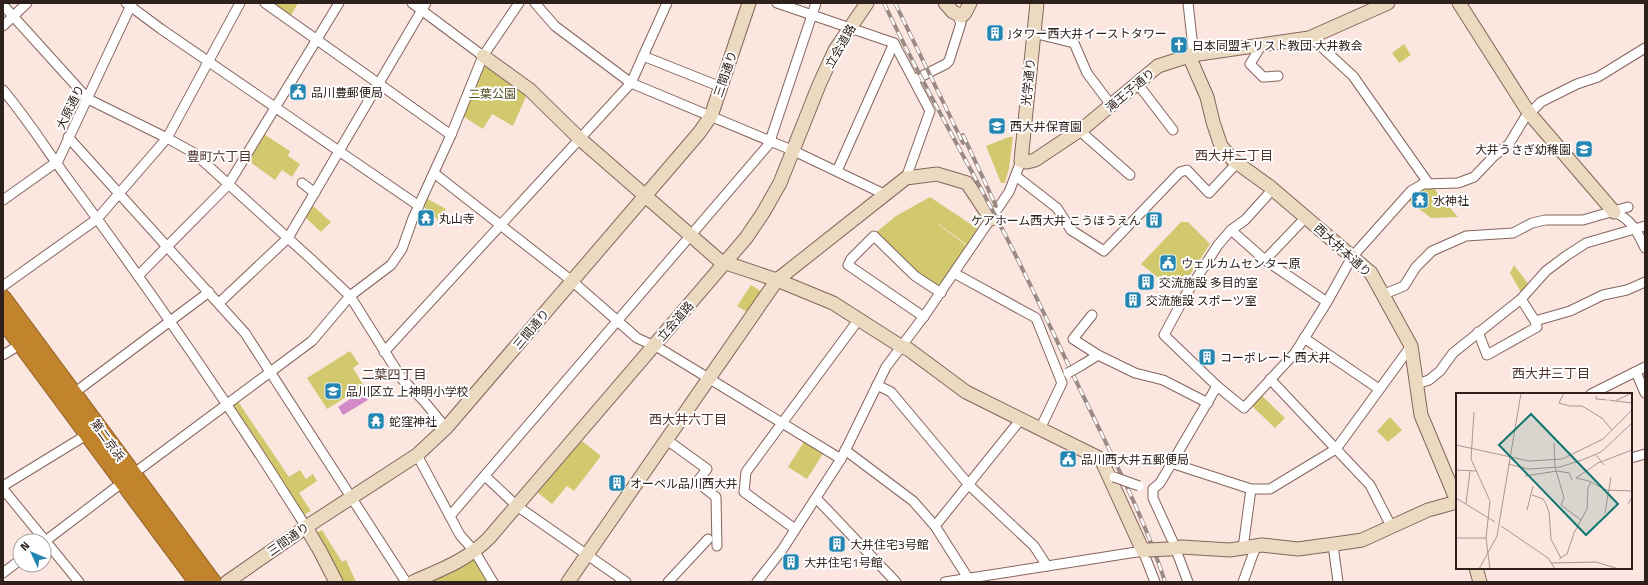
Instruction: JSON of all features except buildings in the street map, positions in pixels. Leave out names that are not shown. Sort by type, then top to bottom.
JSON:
[{"type":"highway","name":"第二京浜","points":[[3,298],[74,393],[197,582]]},
{"type":"highway","name":"第二京浜","points":[[3,320],[88,434],[128,478],[213,582]]},
{"type":"street","points":[[3,26],[27,3]]},
{"type":"street","points":[[3,286],[97,219],[167,138],[240,3]]},
{"type":"street","points":[[265,3],[452,135]]},
{"type":"street","points":[[138,276],[228,185],[340,3]]},
{"type":"street","points":[[412,3],[424,7],[483,56],[530,90],[580,139],[692,235],[720,261],[778,280],[833,303],[902,347],[908,349],[966,392],[1101,458],[1145,550],[1155,582]]},
{"type":"street","points":[[52,536],[312,341],[350,296],[391,265],[402,249],[419,206],[452,135],[483,56],[519,3]]},
{"type":"street","points":[[535,3],[555,26],[631,83],[794,151],[884,194]]},
{"type":"street","points":[[384,352],[631,83],[667,3]]},
{"type":"street","name":"三間通り","points":[[226,582],[306,526],[417,455],[446,428],[699,133],[711,116],[750,3]]},
{"type":"street","points":[[777,3],[851,27],[894,43],[930,111],[906,178]]},
{"type":"street","points":[[450,516],[771,141],[816,3]]},
{"type":"street","name":"立会道路","points":[[413,582],[459,562],[475,552],[517,506],[726,262],[763,213],[794,151],[819,85],[835,50],[867,3]]},
{"type":"street","points":[[914,80],[949,61],[961,23],[957,15],[944,3]]},
{"type":"street","points":[[957,15],[964,15],[970,3]]},
{"type":"street","name":"西大井本通り","points":[[1188,3],[1193,48],[1190,56],[1207,97],[1212,122],[1221,146],[1233,160],[1238,162],[1273,189],[1371,273],[1411,346],[1421,415],[1456,499]]},
{"type":"street","name":"滝王子通り","points":[[1021,161],[1028,162],[1035,160],[1080,130],[1155,68],[1190,56],[1313,37],[1388,3]]},
{"type":"street","points":[[1459,3],[1529,113],[1614,212],[1616,217],[1625,226],[1636,230],[1645,248]]},
{"type":"street","points":[[129,4],[209,62],[419,206]]},
{"type":"street","name":"大原通り","points":[[3,200],[58,161],[68,137],[88,99],[129,4]]},
{"type":"street","name":"光学通り","points":[[1021,161],[1033,33],[1033,4]]},
{"type":"street","points":[[3,5],[88,99],[194,153],[350,296],[402,379],[423,400],[446,428]]},
{"type":"street","points":[[219,303],[288,238],[424,7]]},
{"type":"street","points":[[1033,33],[1074,43],[1086,73],[1111,105]]},
{"type":"street","points":[[1313,37],[1320,46],[1353,76],[1429,184]]},
{"type":"street","points":[[837,171],[894,43]]},
{"type":"street","points":[[1261,46],[1250,64],[1263,77],[1278,76]]},
{"type":"street","points":[[1273,189],[1245,220],[1231,230],[1218,244],[1185,296],[1164,335],[1217,386],[1244,408],[1295,353],[1327,302],[1352,257],[1411,191],[1424,184],[1458,183],[1474,177],[1494,156],[1509,144],[1529,113],[1541,102],[1577,84],[1598,77],[1645,48]]},
{"type":"street","points":[[643,56],[721,87]]},
{"type":"street","points":[[1137,83],[1173,130]]},
{"type":"street","points":[[3,90],[24,115],[55,163],[97,219],[228,403],[306,526],[336,582]]},
{"type":"street","points":[[1080,130],[1130,175]]},
{"type":"street","points":[[68,137],[245,333],[406,582]]},
{"type":"street","points":[[756,582],[782,550],[841,459],[886,367],[924,317],[1010,192],[1021,161]]},
{"type":"street","points":[[1016,176],[1057,208],[1071,230],[1104,251],[1180,172],[1187,170],[1209,193],[1238,162]]},
{"type":"street","points":[[434,173],[572,281],[637,338],[654,345],[784,422],[841,459]]},
{"type":"street","points":[[568,582],[778,280],[906,178],[937,174],[967,183],[991,219]]},
{"type":"street","points":[[302,183],[315,193]]},
{"type":"street","points":[[1382,295],[1404,286],[1416,267],[1432,251],[1466,236],[1513,233],[1532,222],[1545,220],[1583,220],[1628,207]]},
{"type":"street","points":[[1265,260],[1306,217]]},
{"type":"street","points":[[1417,384],[1429,380],[1440,370],[1453,353],[1521,299],[1546,271],[1586,243],[1636,230],[1645,226]]},
{"type":"street","points":[[1231,230],[1265,260],[1327,302]]},
{"type":"street","points":[[924,317],[848,264],[851,259],[874,236],[916,276],[941,293]]},
{"type":"street","points":[[954,273],[1036,318],[1064,375],[1062,383],[1040,429]]},
{"type":"street","points":[[1535,321],[1570,311],[1603,295],[1627,290],[1645,282]]},
{"type":"street","points":[[74,393],[209,292]]},
{"type":"street","points":[[1478,332],[1487,355],[1537,327],[1535,321],[1521,299]]},
{"type":"street","points":[[1092,315],[1074,339],[1098,355],[1135,372],[1163,380],[1208,403]]},
{"type":"street","points":[[795,529],[744,492],[746,472],[859,320]]},
{"type":"street","points":[[1304,338],[1379,389]]},
{"type":"street","points":[[3,355],[21,344]]},
{"type":"street","points":[[1171,463],[1251,489],[1270,489],[1336,449],[1411,346]]},
{"type":"street","points":[[1064,375],[1098,355]]},
{"type":"street","points":[[1593,393],[1645,367]]},
{"type":"street","points":[[1636,372],[1645,393]]},
{"type":"street","points":[[1270,379],[1370,485],[1391,526]]},
{"type":"street","points":[[877,386],[891,392],[969,485],[1034,546],[1047,566]]},
{"type":"street","points":[[1188,582],[1172,548],[1153,498],[1153,489],[1160,482],[1217,386]]},
{"type":"street","points":[[935,526],[1021,420]]},
{"type":"street","points":[[3,486],[88,434]]},
{"type":"street","points":[[667,440],[707,469],[697,482],[716,497],[717,546]]},
{"type":"street","points":[[846,450],[913,501],[935,526],[968,578]]},
{"type":"street","points":[[1632,458],[1645,454]]},
{"type":"street","points":[[417,455],[462,538],[475,552],[493,582]]},
{"type":"street","points":[[485,476],[517,506],[626,582]]},
{"type":"street","points":[[1111,477],[1153,489]]},
{"type":"street","points":[[3,489],[39,533]]},
{"type":"street","points":[[1243,582],[1250,547],[1251,489]]},
{"type":"street","points":[[816,498],[896,582]]},
{"type":"street","points":[[946,582],[1145,550],[1172,548],[1230,550],[1250,547],[1298,549],[1333,545],[1362,540],[1428,510],[1456,501]]},
{"type":"street","points":[[668,582],[708,539]]},
{"type":"street","points":[[1333,545],[1338,582]]},
{"type":"street","points":[[52,549],[80,582]]},
{"type":"street","points":[[3,573],[12,566]]},
{"type":"street","points":[[1476,569],[1480,582]]},
{"type":"green space","points":[[270,3],[298,3],[290,17]]},
{"type":"green space","points":[[1404,44],[1411,55],[1399,63],[1392,53]]},
{"type":"green space","name":"二葉公園","points":[[482,62],[528,92],[513,126],[492,114],[483,129],[461,115]]},
{"type":"green space","points":[[262,133],[290,151],[288,156],[300,164],[292,177],[282,170],[275,180],[246,159]]},
{"type":"green space","points":[[1009,137],[1013,137],[1009,168],[1005,183],[1001,183],[986,146]]},
{"type":"green space","points":[[1430,184],[1458,217],[1431,218],[1405,198]]},
{"type":"green space","points":[[930,197],[978,229],[967,245],[940,225],[942,223],[939,225],[967,246],[937,288],[911,270],[874,234],[896,216]]},
{"type":"green space","points":[[426,198],[446,209],[438,220],[423,206]]},
{"type":"green space","points":[[311,204],[331,222],[321,232],[304,216]]},
{"type":"green space","points":[[1181,222],[1188,222],[1210,244],[1182,287],[1170,287],[1141,264]]},
{"type":"green space","points":[[1514,265],[1530,286],[1522,294],[1510,273]]},
{"type":"green space","points":[[751,285],[764,293],[750,314],[737,306]]},
{"type":"green space","points":[[350,351],[359,364],[353,368],[364,386],[327,409],[307,378]]},
{"type":"green space","points":[[1261,395],[1285,418],[1275,428],[1251,405]]},
{"type":"green space","points":[[237,400],[289,477],[300,470],[306,479],[313,474],[317,481],[299,493],[311,511],[305,514],[316,533],[322,530],[342,562],[346,560],[356,582],[341,582],[232,404]]},
{"type":"green space","points":[[1390,417],[1402,430],[1388,442],[1377,431]]},
{"type":"green space","points":[[805,440],[824,452],[807,479],[788,467]]},
{"type":"green space","points":[[582,441],[601,456],[574,491],[567,486],[552,504],[537,492]]},
{"type":"green space","points":[[474,559],[489,582],[428,582]]},
{"type":"shaded area","points":[[362,391],[368,400],[343,415],[338,407]]},
{"type":"railway","points":[[884,3],[911,58],[1011,245],[1035,294],[1132,498],[1150,540],[1165,582]]},
{"type":"railway","points":[[895,3],[963,143]]},
{"type":"railway","points":[[963,135],[996,206]]},
{"type":"place","name":"Jタワー西大井イーストタワー","points":[[995,33]]},
{"type":"place","name":"日本同盟キリスト教団 大井教会","points":[[1179,45]]},
{"type":"place","name":"品川豊郵便局","points":[[298,92]]},
{"type":"place","name":"西大井保育園","points":[[997,126]]},
{"type":"place","name":"大井うさぎ幼稚園","points":[[1584,149]]},
{"type":"place","name":"水神社","points":[[1420,200]]},
{"type":"place","name":"丸山寺","points":[[426,218]]},
{"type":"place","name":"ケアホーム西大井 こうほうえん","points":[[1154,220]]},
{"type":"place","name":"ウェルカムセンター原","points":[[1168,263]]},
{"type":"place","name":"交流施設 多目的室","points":[[1146,282]]},
{"type":"place","name":"交流施設 スポーツ室","points":[[1133,300]]},
{"type":"place","name":"コーポレート 西大井","points":[[1207,357]]},
{"type":"place","name":"品川区立 上神明小学校","points":[[333,391]]},
{"type":"place","name":"蛇窪神社","points":[[376,421]]},
{"type":"place","name":"品川西大井五郵便局","points":[[1068,459]]},
{"type":"place","name":"オーベル品川西大井","points":[[617,483]]},
{"type":"place","name":"大井住宅3号館","points":[[837,544]]},
{"type":"place","name":"大井住宅1号館","points":[[791,562]]},
{"type":"district","name":"西大井二丁目","points":[[1234,155]]},
{"type":"district","name":"豊町六丁目","points":[[219,156]]},
{"type":"district","name":"西大井三丁目","points":[[1551,373]]},
{"type":"district","name":"二葉四丁目","points":[[394,374]]},
{"type":"district","name":"西大井六丁目","points":[[688,419]]}]
